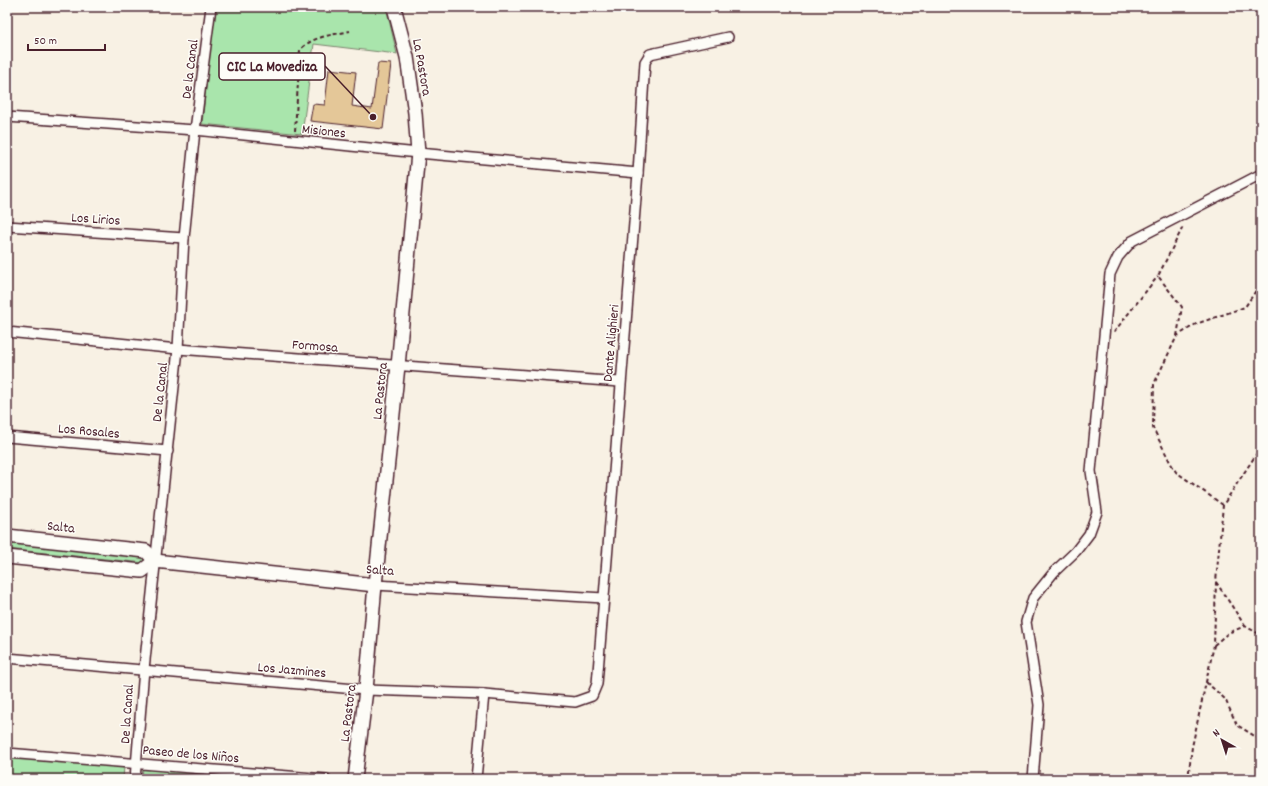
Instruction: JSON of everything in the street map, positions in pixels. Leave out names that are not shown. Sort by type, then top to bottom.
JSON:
[{"type":"street","name":"De la Canal","points":[[135,779],[144,669],[178,349],[184,238],[195,130],[211,7]]},
{"type":"street","name":"La Pastora","points":[[355,779],[366,690],[418,153],[407,57],[394,7]]},
{"type":"street","name":"Dante Alighieri","points":[[575,702],[592,696],[597,684],[620,382],[638,173],[644,62],[650,54],[728,37]]},
{"type":"street","name":"Misiones","points":[[7,117],[195,130],[294,141],[638,173]]},
{"type":"street","points":[[1033,779],[1039,705],[1026,622],[1032,598],[1054,572],[1076,551],[1089,534],[1097,512],[1091,471],[1110,274],[1118,257],[1132,240],[1261,174]]},
{"type":"street","name":"Los Lirios","points":[[7,226],[184,238]]},
{"type":"street","name":"Formosa","points":[[7,332],[178,349],[620,382]]},
{"type":"street","name":"Los Rosales","points":[[7,437],[168,451]]},
{"type":"street","name":"Salta","points":[[7,536],[146,551],[155,561],[375,585],[604,598]]},
{"type":"street","points":[[7,557],[142,571],[155,561]]},
{"type":"street","name":"Los Jazmines","points":[[7,658],[144,669],[366,690],[484,694],[575,702]]},
{"type":"street","points":[[476,779],[484,694]]},
{"type":"street","name":"Paseo de los Niños","points":[[7,752],[326,779]]},
{"type":"path","points":[[294,141],[300,50],[312,40],[350,31]]},
{"type":"path","points":[[1103,345],[1158,276],[1191,210]]},
{"type":"path","points":[[1158,276],[1182,307],[1177,336],[1154,384],[1153,428],[1176,472],[1223,505]]},
{"type":"path","points":[[1177,336],[1196,324],[1245,307],[1261,283]]},
{"type":"path","points":[[1188,779],[1192,747],[1214,645],[1216,582],[1223,505],[1261,446]]},
{"type":"path","points":[[1216,582],[1245,626],[1261,635]]},
{"type":"path","points":[[1214,645],[1228,633],[1245,626]]},
{"type":"path","points":[[1206,682],[1225,699],[1237,726],[1261,740]]},
{"type":"green space","points":[[214,7],[386,7],[397,54],[314,44],[302,134],[202,124]]},
{"type":"green space","points":[[7,542],[146,555],[145,563],[7,549]]},
{"type":"green space","points":[[7,757],[124,767],[123,779],[7,779]]},
{"type":"green space","points":[[143,767],[276,779],[142,779]]},
{"type":"building","points":[[378,63],[391,64],[383,129],[310,121],[313,104],[325,105],[329,69],[356,72],[352,106],[372,109]]},
{"type":"place","name":"CIC La Movediza","points":[[373,117]]}]
